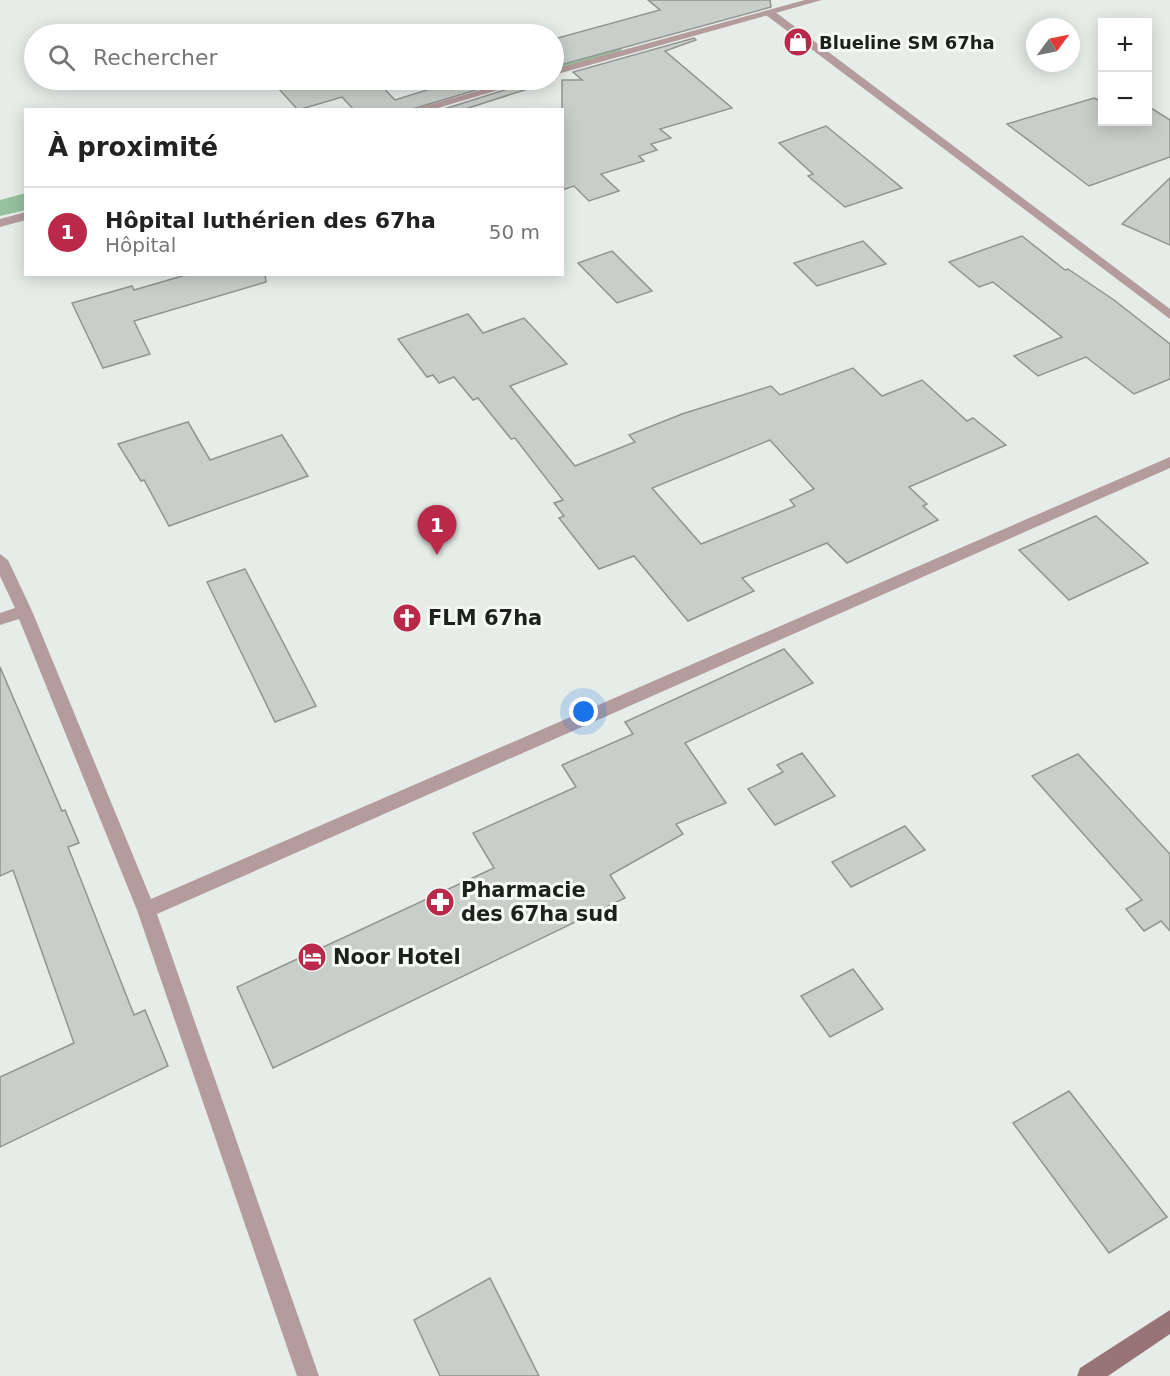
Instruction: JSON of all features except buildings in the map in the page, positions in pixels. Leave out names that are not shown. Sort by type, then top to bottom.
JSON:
[{"type":"main road","points":[[1088,1376],[1170,1321]]},
{"type":"street","points":[[564,69],[817,0]]},
{"type":"street","points":[[770,14],[1170,315]]},
{"type":"street","points":[[423,108],[490,90]]},
{"type":"street","points":[[0,223],[24,217]]},
{"type":"street","points":[[146,910],[1170,462]]},
{"type":"street","points":[[0,560],[24,611],[146,910],[308,1376]]},
{"type":"street","points":[[0,619],[24,611]]},
{"type":"waterway","points":[[564,60],[610,49]]},
{"type":"waterway","points":[[0,208],[24,202]]},
{"type":"place","name":"Blueline SM 67ha","points":[[798,42]]},
{"type":"place","name":"Hôpital luthérien des 67ha","points":[[437,555]]},
{"type":"place","name":"FLM 67ha","points":[[407,618]]},
{"type":"place","name":"Pharmacie des 67ha sud","points":[[440,902]]},
{"type":"place","name":"Noor Hotel","points":[[312,957]]}]
